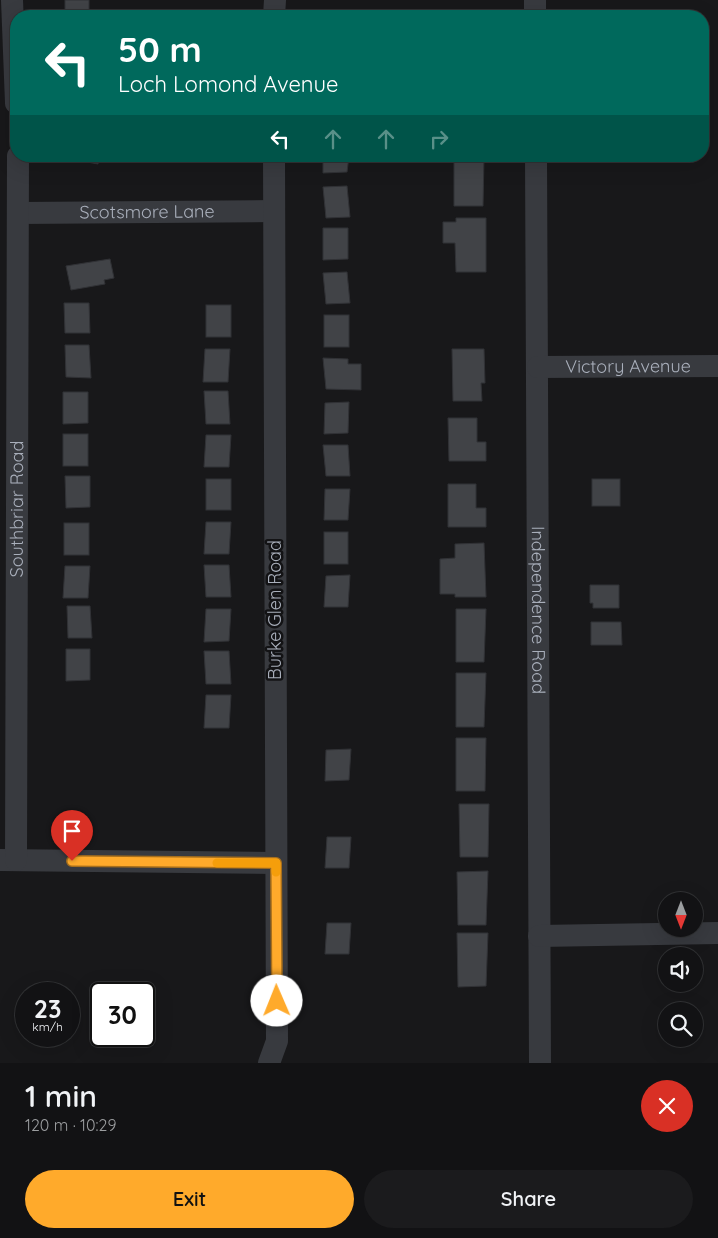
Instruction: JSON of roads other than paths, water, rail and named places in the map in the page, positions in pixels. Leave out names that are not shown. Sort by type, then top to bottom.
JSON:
[{"type":"street","name":"Southbriar Road","points":[[8,860],[19,213],[18,162]]},
{"type":"street","name":"Burke Glen Road","points":[[269,1063],[277,1040],[274,162]]},
{"type":"street","name":"Independence Road","points":[[536,162],[540,1063]]},
{"type":"street","name":"Scotsmore Lane","points":[[19,213],[274,211]]},
{"type":"street","name":"Victory Avenue","points":[[538,367],[718,366]]},
{"type":"street","points":[[8,860],[276,863]]},
{"type":"street","points":[[539,936],[718,933]]}]
